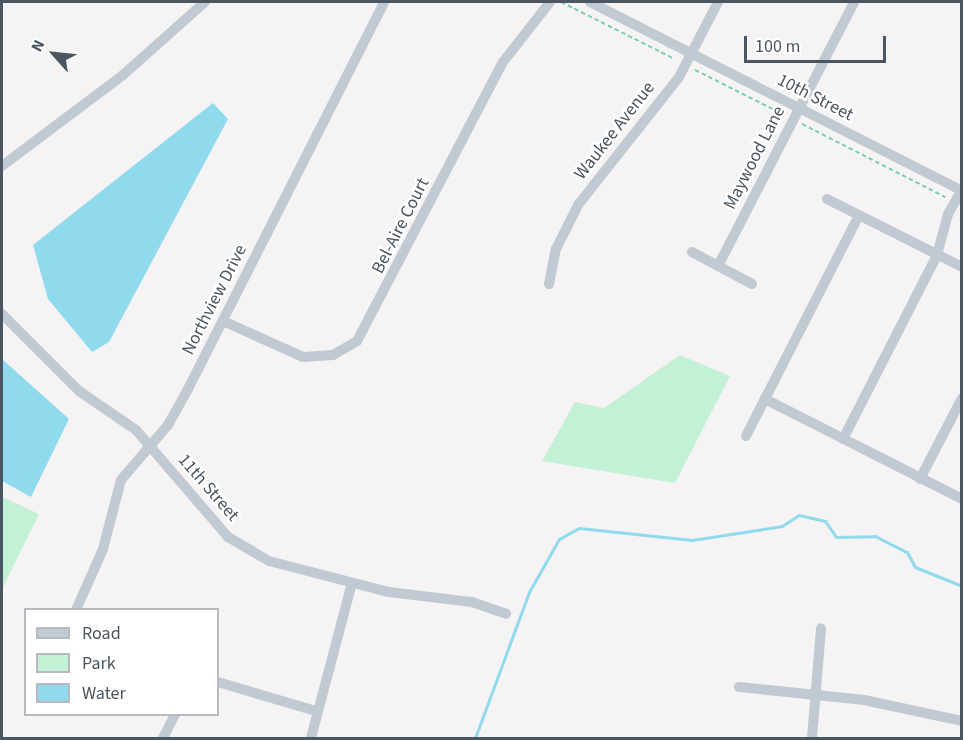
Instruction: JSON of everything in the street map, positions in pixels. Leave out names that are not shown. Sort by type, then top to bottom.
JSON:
[{"type":"street","points":[[2,166],[123,75],[205,2]]},
{"type":"street","name":"Northview Drive","points":[[76,608],[103,549],[121,480],[168,425],[384,2]]},
{"type":"street","name":"Bel-Aire Court","points":[[223,321],[303,357],[333,355],[357,341],[503,62],[550,2]]},
{"type":"street","name":"10th Street","points":[[590,2],[961,190]]},
{"type":"street","name":"Waukee Avenue","points":[[549,284],[556,249],[578,205],[692,55],[718,2]]},
{"type":"street","name":"Maywood Lane","points":[[718,266],[854,2]]},
{"type":"street","points":[[843,439],[937,255],[961,190]]},
{"type":"street","points":[[827,199],[962,267]]},
{"type":"street","points":[[746,436],[859,215]]},
{"type":"street","points":[[692,252],[752,284]]},
{"type":"street","name":"11th Street","points":[[2,314],[79,391],[149,445],[228,537],[269,561],[352,584],[472,602],[506,614]]},
{"type":"street","points":[[920,479],[962,398]]},
{"type":"street","points":[[765,399],[962,500]]},
{"type":"street","points":[[311,738],[316,711],[352,584]]},
{"type":"street","points":[[812,738],[821,628]]},
{"type":"street","points":[[219,682],[316,711]]},
{"type":"street","points":[[739,687],[816,695],[962,721]]},
{"type":"street","points":[[163,738],[174,716]]},
{"type":"path","points":[[561,2],[618,30]]},
{"type":"green space","points":[[680,355],[730,376],[675,483],[542,461],[575,402],[604,408]]},
{"type":"green space","points":[[2,497],[39,514],[2,589]]},
{"type":"water","points":[[213,103],[228,119],[109,342],[92,352],[48,299],[33,245]]},
{"type":"water","points":[[2,359],[69,419],[31,497],[2,481]]},
{"type":"waterway","points":[[475,738],[529,592],[559,539],[579,528],[692,540],[782,526],[799,515],[825,521],[836,537],[875,536],[907,552],[915,567],[962,586]]}]
